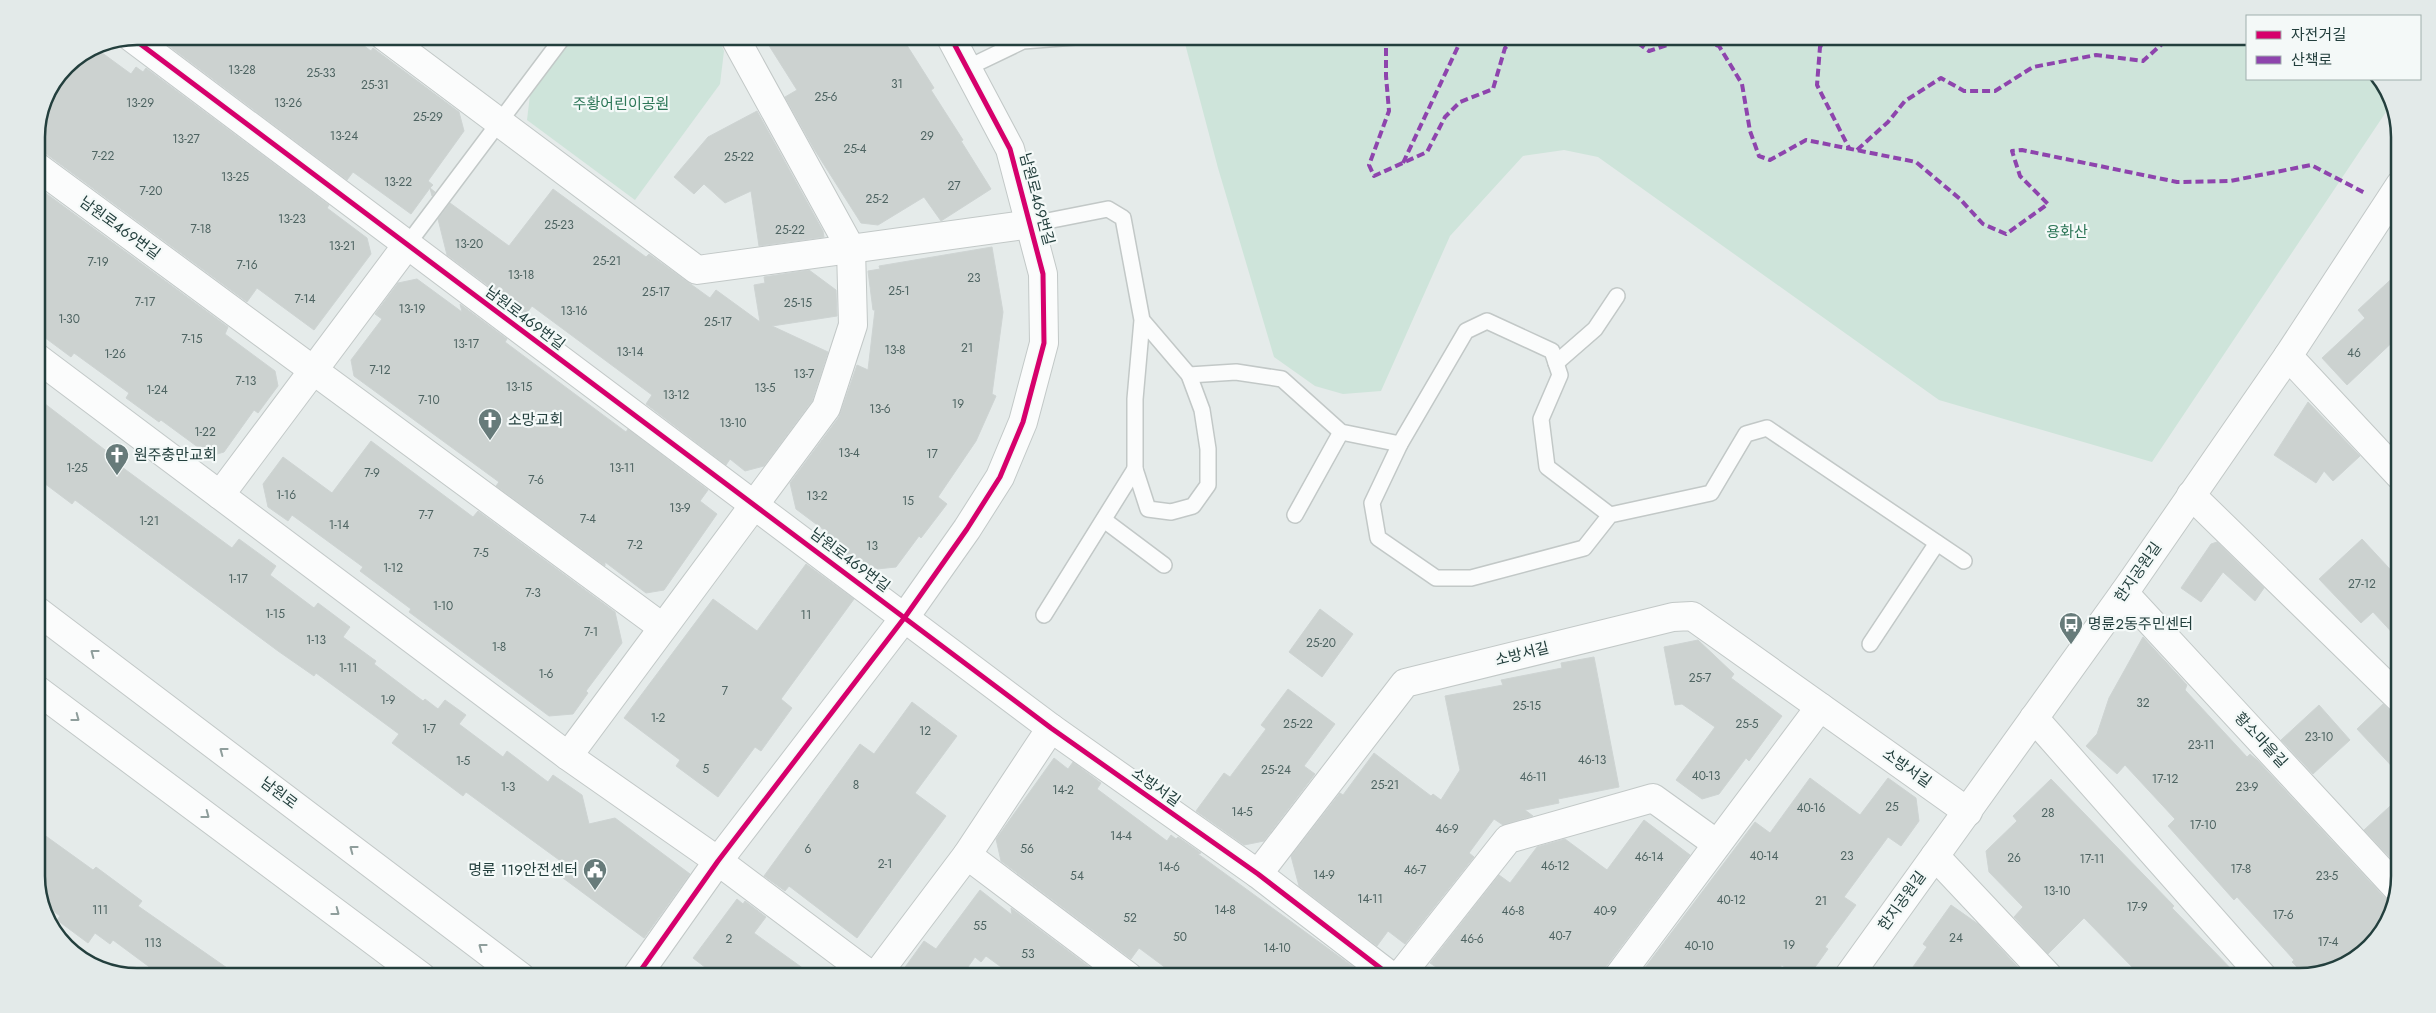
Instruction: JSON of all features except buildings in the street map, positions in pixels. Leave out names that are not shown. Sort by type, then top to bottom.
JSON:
[{"type":"street","name":"남원로469번길","points":[[140,45],[905,617]]},
{"type":"street","name":"남원로469번길","points":[[396,45],[696,270],[1032,224]]},
{"type":"street","points":[[568,756],[826,408],[853,325],[851,249],[739,45]]},
{"type":"street","name":"남원로469번길","points":[[642,968],[718,861],[905,617],[967,529],[1000,477],[1023,422],[1044,343],[1043,274],[1032,224],[1010,149],[955,45]]},
{"type":"street","name":"남원로469번길","points":[[45,173],[662,627]]},
{"type":"street","name":"한지공원길","points":[[1854,968],[2124,593],[2391,206]]},
{"type":"street","points":[[220,495],[407,245]]},
{"type":"street","points":[[2288,356],[2391,466]]},
{"type":"street","points":[[45,364],[568,756],[718,861],[862,968]]},
{"type":"street","points":[[2191,495],[2391,690]]},
{"type":"street","name":"황소마을길","points":[[2124,593],[2391,882]]},
{"type":"street","name":"소방서길","points":[[1258,874],[1405,683],[1673,617],[1692,616],[1968,812]]},
{"type":"street","name":"남원로","points":[[45,617],[509,968]]},
{"type":"street","name":"소방서길","points":[[905,617],[1051,728],[1258,874],[1380,968]]},
{"type":"street","points":[[45,696],[410,968]]},
{"type":"street","points":[[1625,968],[1820,707]]},
{"type":"street","points":[[2034,718],[2255,968]]},
{"type":"street","points":[[881,968],[967,855],[1051,728]]},
{"type":"street","points":[[1406,968],[1508,839],[1652,798],[1717,844]]},
{"type":"street","points":[[967,855],[1118,968]]},
{"type":"street","points":[[1935,856],[2041,968]]},
{"type":"lane","points":[[407,245],[498,120],[557,45]]},
{"type":"lane","points":[[967,68],[1014,45]]},
{"type":"lane","points":[[1032,224],[1108,209],[1124,218],[1142,320],[1135,399],[1135,469],[1148,509],[1171,512],[1193,506],[1208,485],[1208,449],[1202,410],[1189,375],[1142,320]]},
{"type":"lane","points":[[1556,363],[1595,329],[1617,296]]},
{"type":"lane","points":[[1610,515],[1547,467],[1541,419],[1560,375],[1552,351],[1486,321],[1466,331],[1400,444],[1372,503],[1378,538],[1436,578],[1471,578],[1584,548],[1610,515],[1711,493],[1746,434],[1767,428],[1964,561]]},
{"type":"lane","points":[[1189,375],[1236,372],[1282,379],[1341,432],[1400,444]]},
{"type":"lane","points":[[1294,515],[1341,432]]},
{"type":"lane","points":[[1044,615],[1135,469]]},
{"type":"lane","points":[[1104,520],[1164,565]]},
{"type":"lane","points":[[1870,644],[1937,544]]},
{"type":"green space","name":"주황어린이공원","points":[[566,45],[721,45],[724,51],[720,84],[635,200],[527,120],[530,95]]},
{"type":"green space","name":"용화산","points":[[1185,45],[2246,45],[2246,80],[2371,80],[2379,91],[2387,111],[2152,462],[1939,400],[1598,157],[1564,150],[1523,156],[1450,236],[1381,391],[1343,394],[1315,386],[1274,357],[1218,168]]},
{"type":"marked path","points":[[1386,45],[1389,111],[1369,165],[1374,176],[1427,152],[1445,117],[1460,102],[1493,89],[1505,48],[1508,45]]},
{"type":"marked path","points":[[1403,163],[1459,45]]},
{"type":"marked path","points":[[1641,45],[1649,51],[1667,45]]},
{"type":"marked path","points":[[1716,45],[1719,46],[1742,84],[1750,131],[1759,156],[1770,160],[1806,140],[1916,162],[1960,199],[1983,224],[2006,234],[2048,204],[2020,176],[2012,151],[2022,150],[2177,182],[2230,181],[2311,165],[2365,193]]},
{"type":"marked path","points":[[1822,45],[1817,85],[1849,148]]},
{"type":"marked path","points":[[1857,150],[1888,122],[1905,101],[1941,78],[1964,91],[1995,91],[2033,67],[2096,55],[2143,61],[2161,45]]},
{"type":"cycle path","points":[[142,45],[1051,728],[1258,874],[1380,968]]},
{"type":"cycle path","points":[[642,968],[718,861],[905,617],[967,529],[1000,477],[1023,422],[1044,343],[1043,274],[1010,149],[955,45]]},
{"type":"place","name":"소망교회","points":[[490,441]]},
{"type":"place","name":"원주충만교회","points":[[117,476]]},
{"type":"place","name":"명륜2동주민센터","points":[[2071,645]]},
{"type":"place","name":"명륜 119안전센터","points":[[595,891]]}]
